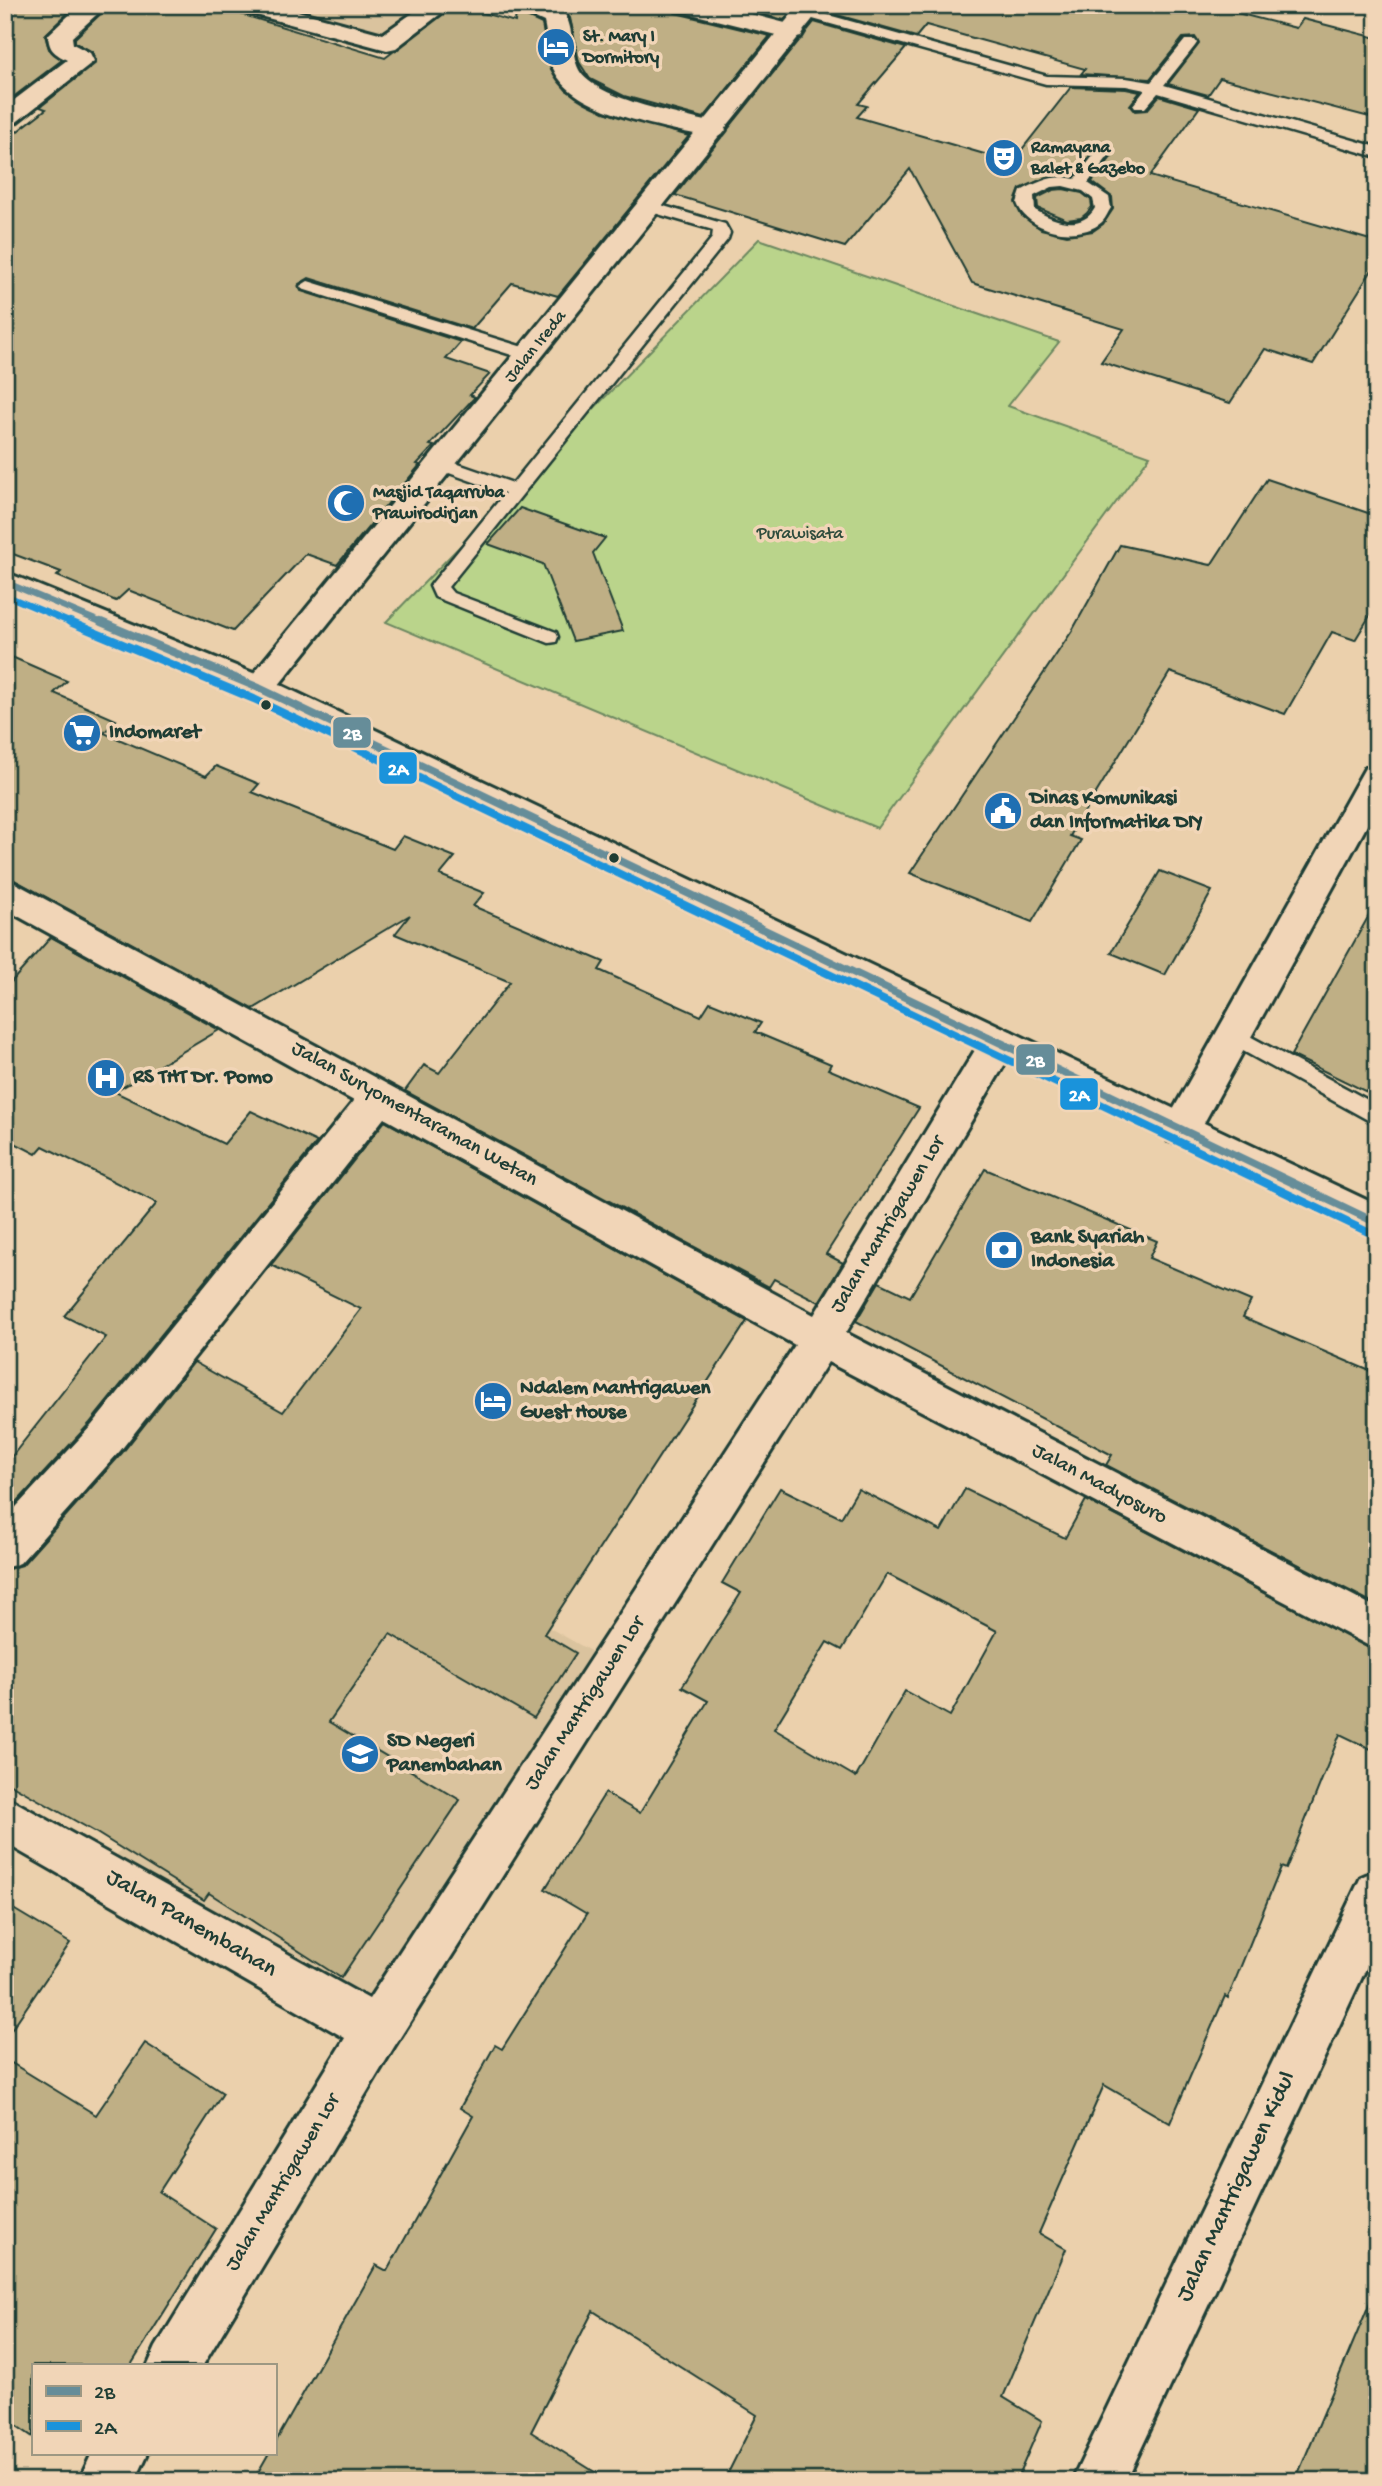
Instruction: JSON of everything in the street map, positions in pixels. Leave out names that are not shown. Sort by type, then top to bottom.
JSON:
[{"type":"street","points":[[8,113],[82,61],[61,47],[60,35],[95,5]]},
{"type":"street","points":[[247,5],[387,43],[440,5]]},
{"type":"street","points":[[527,5],[555,18],[562,58],[569,76],[580,88],[635,110],[713,130]]},
{"type":"street","points":[[685,5],[803,17]]},
{"type":"street","name":"Jalan Ireda","points":[[259,688],[803,17]]},
{"type":"street","points":[[5,582],[259,688],[1377,1223]]},
{"type":"street","points":[[1181,1129],[1377,776]]},
{"type":"street","name":"Jalan Suryomentaraman Wetan","points":[[5,893],[821,1339]]},
{"type":"street","name":"Jalan Mantrigawen Lor","points":[[175,2364],[377,2030],[821,1339],[999,1042]]},
{"type":"street","points":[[5,1549],[106,1438],[380,1096]]},
{"type":"street","name":"Jalan Madyosuro","points":[[821,1339],[1377,1630]]},
{"type":"street","name":"Jalan Panembahan","points":[[5,1818],[377,2030]]},
{"type":"street","name":"Jalan Mantrigawen Kidul","points":[[1098,2481],[1377,1893]]},
{"type":"street","points":[[105,2481],[121,2454]]},
{"type":"lane","points":[[803,17],[1046,79],[1126,82],[1154,87],[1377,152]]},
{"type":"lane","points":[[1140,105],[1190,43]]},
{"type":"lane","points":[[1079,184],[1102,154]]},
{"type":"lane","points":[[1048,183],[1079,184],[1101,197],[1105,205],[1103,214],[1094,222],[1066,228],[1050,225],[1028,212],[1025,203],[1027,194],[1035,187],[1048,183]]},
{"type":"lane","points":[[549,637],[447,597],[441,593],[439,586],[720,239],[722,233],[719,227],[650,207]]},
{"type":"lane","points":[[308,286],[530,355]]},
{"type":"lane","points":[[441,464],[515,490]]},
{"type":"lane","points":[[1233,1035],[1377,1116]]},
{"type":"shaded area","points":[[256,5],[421,5],[382,41]]},
{"type":"shaded area","name":"SD Negeri Panembahan","points":[[363,1523],[594,1653],[360,2012],[116,1856]]},
{"type":"green space","name":"Purawisata","points":[[759,239],[1059,342],[1008,406],[1150,456],[877,828],[386,622]]},
{"type":"building","points":[[5,5],[76,5],[45,35],[49,49],[62,60],[12,98],[5,96]]},
{"type":"building","points":[[110,5],[233,5],[237,13],[385,58],[455,5],[515,22],[516,12],[542,24],[551,69],[566,90],[604,112],[689,136],[558,296],[512,283],[472,329],[309,278],[299,284],[301,291],[461,342],[446,359],[490,374],[470,395],[475,397],[430,445],[434,446],[417,464],[420,465],[337,565],[306,554],[233,631],[128,590],[116,601],[57,576],[61,572],[5,551],[5,141],[46,109],[40,107],[96,63],[92,52],[75,42],[75,38]]},
{"type":"building","points":[[554,5],[671,5],[675,13],[770,36],[704,118],[624,96],[590,79],[579,62],[570,18],[565,11]]},
{"type":"building","points":[[727,5],[795,5],[784,20]]},
{"type":"building","points":[[826,5],[1206,5],[1296,28],[1303,19],[1377,38],[1377,119],[1220,78],[1208,95],[1168,84],[1199,44],[1195,37],[1183,38],[1150,79],[1081,74],[1085,69],[926,25],[916,37],[823,11]]},
{"type":"building","points":[[814,22],[906,48],[858,104],[867,106],[857,117],[1012,162],[1071,87],[1140,92],[1130,105],[1135,111],[1147,110],[1159,96],[1199,108],[1150,176],[1377,242],[1377,262],[1313,364],[1265,349],[1230,403],[1101,362],[1124,329],[972,283],[910,169],[845,247],[675,195]],"holes":[[[1103,147],[1111,152],[1112,156],[1092,182],[1112,197],[1113,209],[1103,224],[1093,231],[1067,235],[1041,229],[1021,215],[1015,202],[1020,189],[1047,177],[1074,176],[1095,149]]]},
{"type":"building","points":[[1053,190],[1082,193],[1091,200],[1092,207],[1081,218],[1067,220],[1038,208],[1037,198]]},
{"type":"building","points":[[1267,479],[1377,516],[1377,604],[1355,640],[1332,632],[1285,714],[1170,672],[1070,836],[1081,840],[1032,922],[910,873],[1072,631],[1120,545],[1211,565]]},
{"type":"building","points":[[520,508],[605,538],[593,553],[623,631],[573,641],[543,564],[488,544]]},
{"type":"building","points":[[5,654],[67,681],[54,693],[116,720],[104,733],[206,776],[216,766],[259,784],[252,792],[393,849],[403,836],[455,857],[440,875],[484,893],[473,906],[604,962],[599,970],[701,1016],[710,1002],[761,1023],[755,1032],[831,1064],[828,1069],[919,1108],[826,1254],[843,1263],[819,1302],[774,1279],[769,1287],[405,1091],[424,1065],[439,1073],[510,982],[395,934],[410,915],[253,1009],[5,875]]},
{"type":"building","points":[[1160,871],[1212,891],[1165,975],[1111,953]]},
{"type":"building","points":[[1377,901],[1377,1097],[1291,1055]]},
{"type":"building","points":[[51,937],[219,1030],[115,1092],[224,1144],[251,1111],[317,1142],[90,1423],[5,1515],[5,1465],[106,1337],[64,1316],[157,1203],[43,1146],[36,1154],[5,1138],[5,989]]},
{"type":"building","points":[[385,1121],[747,1321],[544,1634],[576,1653],[534,1718],[390,1634],[329,1722],[460,1800],[341,1978],[209,1893],[204,1900],[95,1832],[5,1781],[5,1570],[22,1565],[122,1453],[194,1362],[283,1412],[361,1309],[271,1265]]},
{"type":"building","points":[[985,1169],[1157,1241],[1149,1258],[1251,1301],[1243,1317],[1377,1374],[1377,1605],[1106,1465],[1112,1455],[856,1321],[879,1282],[910,1297]]},
{"type":"building","points":[[780,1488],[841,1518],[858,1489],[941,1531],[965,1489],[1065,1538],[1086,1500],[1377,1652],[1377,1752],[1340,1734],[1286,1869],[1281,1867],[1228,1998],[1225,1996],[1170,2123],[1104,2085],[1039,2233],[1066,2249],[1003,2397],[1042,2421],[1016,2481],[724,2481],[757,2415],[593,2311],[531,2432],[609,2481],[253,2481],[268,2454],[276,2454],[276,2441],[376,2265],[387,2271],[473,2116],[460,2108],[495,2045],[502,2049],[587,1914],[545,1889],[605,1793],[640,1813],[708,1701],[682,1687],[741,1593],[722,1583]],"holes":[[[887,1574],[997,1631],[950,1716],[905,1691],[856,1777],[774,1729],[827,1642],[842,1650]]]},
{"type":"building","points":[[5,1904],[70,1943],[5,2039]]},
{"type":"building","points":[[145,2043],[223,2093],[159,2192],[216,2229],[132,2364],[32,2364],[32,2436],[5,2418],[5,2059],[96,2115]]},
{"type":"building","points":[[1376,2288],[1377,2481],[1295,2481]]},
{"type":"transit line","name":"2B","points":[[5,582],[259,688],[1377,1223]]},
{"type":"transit line","name":"2A","points":[[5,595],[254,699],[1372,1234]]},
{"type":"place","name":"St. Mary I Dormitory","points":[[556,47]]},
{"type":"place","name":"Ramayana Balet & Gazebo","points":[[1004,158]]},
{"type":"place","name":"Masjid Taqarruba Prawirodirjan","points":[[346,503]]},
{"type":"place","name":"Indomaret","points":[[82,733]]},
{"type":"place","name":"Dinas Komunikasi dan Informatika DIY","points":[[1003,811]]},
{"type":"place","name":"RS THT Dr. Pomo","points":[[106,1078]]},
{"type":"place","name":"Bank Syariah Indonesia","points":[[1004,1250]]},
{"type":"place","name":"Ndalem Mantrigawen Guest House","points":[[493,1401]]},
{"type":"place","name":"SD Negeri Panembahan","points":[[360,1754]]}]
